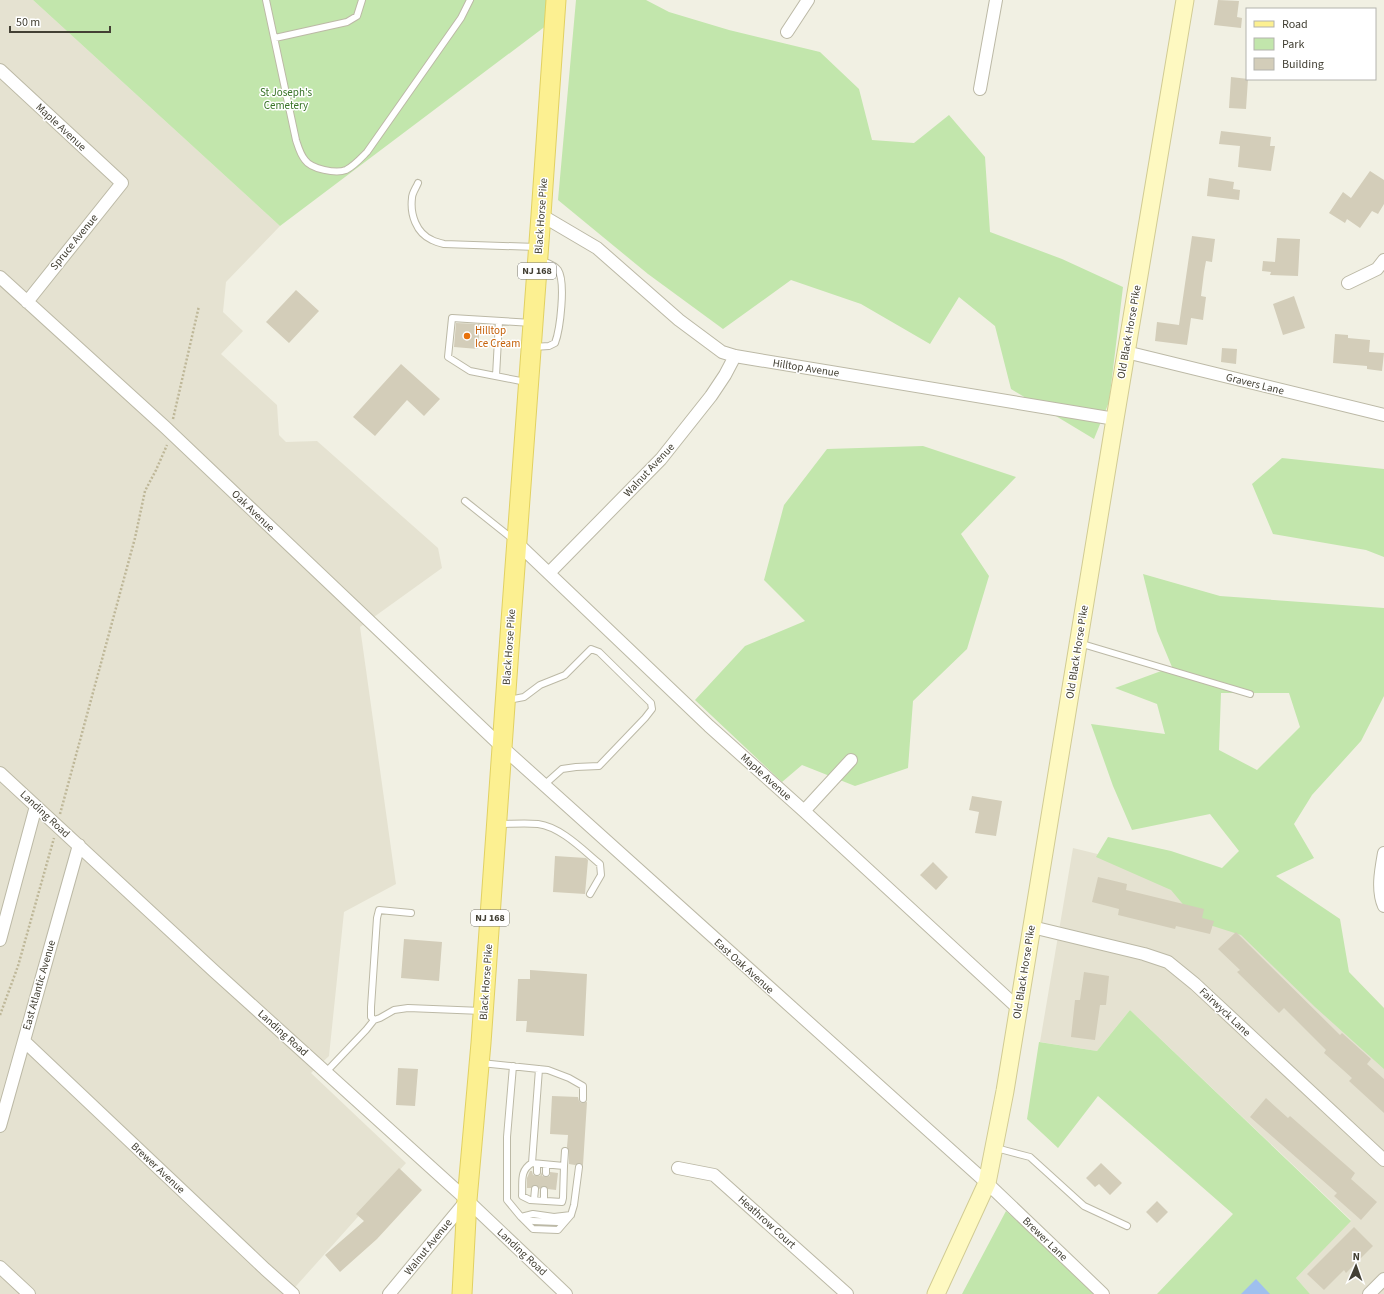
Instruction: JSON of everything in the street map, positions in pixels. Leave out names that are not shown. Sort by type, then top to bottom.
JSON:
[{"type":"main road","name":"Black Horse Pike","points":[[462,1294],[467,1200],[484,1012],[516,542],[556,0]]},
{"type":"street","points":[[787,32],[808,0]]},
{"type":"street","points":[[980,89],[996,0]]},
{"type":"street","name":"Old Black Horse Pike","points":[[936,1294],[987,1183],[1005,1091],[1114,419],[1185,0]]},
{"type":"street","name":"Maple Avenue","points":[[0,70],[122,183]]},
{"type":"street","name":"Spruce Avenue","points":[[27,302],[122,183]]},
{"type":"street","name":"Hilltop Avenue","points":[[541,214],[597,248],[679,320],[722,352],[735,356],[1114,419]]},
{"type":"street","points":[[1348,283],[1376,269],[1384,260]]},
{"type":"street","name":"Oak Avenue","points":[[0,277],[170,432],[502,747]]},
{"type":"street","name":"Gravers Lane","points":[[1126,352],[1384,416]]},
{"type":"street","name":"Walnut Avenue","points":[[549,573],[661,459],[711,396],[725,375],[735,356]]},
{"type":"street","name":"Maple Avenue","points":[[516,542],[709,726],[804,810],[1018,1008]]},
{"type":"street","name":"East Oak Avenue","points":[[502,747],[987,1183]]},
{"type":"street","points":[[804,810],[851,760]]},
{"type":"street","name":"Landing Road","points":[[0,773],[467,1200],[566,1294]]},
{"type":"street","points":[[0,940],[36,806]]},
{"type":"street","name":"East Atlantic Avenue","points":[[0,1126],[79,845]]},
{"type":"street","points":[[1384,853],[1381,873],[1381,899],[1384,906]]},
{"type":"street","name":"Fairwyck Lane","points":[[1032,927],[1144,954],[1168,962],[1195,984],[1384,1160]]},
{"type":"street","name":"Brewer Avenue","points":[[24,1041],[293,1294]]},
{"type":"street","name":"Heathrow Court","points":[[678,1168],[714,1175],[847,1294]]},
{"type":"street","name":"Brewer Lane","points":[[987,1183],[1103,1294]]},
{"type":"street","name":"Walnut Avenue","points":[[389,1294],[467,1200]]},
{"type":"street","points":[[0,1267],[29,1294]]},
{"type":"street","points":[[1369,1294],[1384,1279]]},
{"type":"lane","points":[[266,0],[296,140],[300,151],[305,161],[322,170],[338,172],[347,170],[367,152],[461,18],[470,0]]},
{"type":"lane","points":[[275,38],[347,22],[357,16],[362,0]]},
{"type":"lane","points":[[418,183],[412,196],[414,220],[420,231],[431,240],[444,244],[538,254],[559,271],[561,304],[555,343],[549,346],[531,347]]},
{"type":"lane","points":[[528,383],[470,372],[448,356],[452,318],[533,323]]},
{"type":"lane","points":[[496,376],[499,321]]},
{"type":"lane","points":[[465,501],[516,542]]},
{"type":"lane","points":[[1078,643],[1250,694]]},
{"type":"lane","points":[[505,700],[524,697],[540,685],[565,675],[591,649],[599,652],[651,703],[652,709],[645,718],[599,766],[576,767],[562,770],[544,785]]},
{"type":"lane","points":[[496,824],[539,824],[570,838],[600,864],[601,875],[590,894]]},
{"type":"lane","points":[[374,1020],[370,1014],[378,910],[411,913]]},
{"type":"lane","points":[[326,1072],[374,1020],[394,1010],[408,1008],[484,1012]]},
{"type":"lane","points":[[480,1063],[548,1070],[570,1078],[582,1086],[583,1099]]},
{"type":"lane","points":[[513,1066],[508,1137],[507,1200],[533,1229],[558,1230],[571,1215],[574,1205],[579,1167]]},
{"type":"lane","points":[[536,1172],[535,1164],[539,1069]]},
{"type":"lane","points":[[994,1148],[1030,1157],[1084,1206],[1127,1226]]},
{"type":"lane","points":[[564,1151],[564,1166],[563,1198],[562,1202],[530,1200],[522,1196],[523,1172],[527,1166],[546,1164],[564,1166]]},
{"type":"lane","points":[[546,1164],[546,1173]]},
{"type":"lane","points":[[534,1200],[535,1189]]},
{"type":"lane","points":[[544,1190],[544,1201]]},
{"type":"lane","points":[[521,1217],[533,1214],[554,1216],[571,1215]]},
{"type":"path","points":[[0,1015],[18,966],[135,538],[145,491],[167,445],[199,306]]},
{"type":"shaded area","points":[[0,0],[33,0],[280,226],[226,282],[223,312],[243,331],[221,354],[277,405],[279,435],[286,442],[317,441],[438,548],[442,568],[360,627],[396,884],[344,912],[329,1056],[311,1073],[406,1163],[289,1294],[0,1294]]},
{"type":"shaded area","points":[[1073,848],[1228,886],[1384,1039],[1384,1294],[1310,1294],[1296,1278],[1351,1220],[1130,1010],[1097,1051],[1040,1042]]},
{"type":"green space","name":"St Joseph's Cemetery","points":[[33,0],[556,0],[555,19],[280,226]]},
{"type":"green space","points":[[576,0],[646,0],[669,12],[729,30],[820,52],[859,89],[872,140],[914,143],[949,115],[985,157],[990,232],[1062,259],[1123,287],[1109,402],[1094,439],[1011,389],[995,326],[959,297],[930,344],[861,304],[791,280],[723,329],[648,274],[558,200]]},
{"type":"green space","points":[[923,446],[1016,477],[961,534],[989,576],[967,649],[913,701],[908,768],[855,786],[802,765],[782,782],[695,700],[745,646],[805,621],[764,580],[784,505],[827,449]]},
{"type":"green space","points":[[1282,458],[1384,469],[1384,557],[1366,550],[1273,534],[1252,484]]},
{"type":"green space","points":[[1143,574],[1220,596],[1384,608],[1384,696],[1361,741],[1312,795],[1294,824],[1314,858],[1276,876],[1340,919],[1349,972],[1384,1008],[1384,1069],[1315,1007],[1241,935],[1197,921],[1171,890],[1096,857],[1108,837],[1171,851],[1222,868],[1239,851],[1210,814],[1132,830],[1113,786],[1091,724],[1165,734],[1157,704],[1115,688],[1172,667],[1157,631]],"holes":[[[1221,693],[1289,693],[1300,727],[1257,770],[1219,750]]]},
{"type":"green space","points":[[1130,1010],[1351,1221],[1296,1278],[1310,1294],[1157,1294],[1233,1214],[1098,1096],[1058,1148],[1027,1119],[1039,1042],[1097,1051]]},
{"type":"green space","points":[[1006,1211],[1102,1294],[962,1294]]},
{"type":"water","points":[[1256,1279],[1270,1294],[1241,1294]]},
{"type":"building","points":[[1218,0],[1239,1],[1237,17],[1242,18],[1241,28],[1214,25]]},
{"type":"building","points":[[1231,77],[1246,79],[1248,80],[1246,109],[1229,108]]},
{"type":"building","points":[[1221,131],[1271,137],[1270,146],[1275,146],[1271,171],[1238,167],[1240,146],[1219,144]]},
{"type":"building","points":[[1370,171],[1384,180],[1384,204],[1378,214],[1372,211],[1360,228],[1347,219],[1345,223],[1329,213],[1343,192],[1351,198]]},
{"type":"building","points":[[1209,178],[1234,182],[1233,189],[1240,190],[1239,200],[1207,196]]},
{"type":"building","points":[[1192,236],[1215,239],[1212,262],[1206,261],[1204,272],[1201,296],[1206,297],[1203,320],[1191,318],[1187,345],[1155,341],[1157,322],[1179,325]]},
{"type":"building","points":[[1277,238],[1300,239],[1298,276],[1270,275],[1271,272],[1262,271],[1263,261],[1275,262]]},
{"type":"building","points":[[296,290],[319,311],[289,343],[266,322]]},
{"type":"building","points":[[1294,296],[1305,328],[1283,335],[1273,304]]},
{"type":"building","name":"Hilltop Ice Cream","points":[[456,323],[480,324],[478,349],[454,347]]},
{"type":"building","points":[[1335,334],[1348,335],[1348,338],[1370,340],[1369,352],[1384,353],[1382,371],[1367,369],[1367,366],[1333,363]]},
{"type":"building","points":[[1222,348],[1237,349],[1236,364],[1221,362]]},
{"type":"building","points":[[401,364],[440,399],[424,416],[407,400],[375,436],[353,417]]},
{"type":"building","points":[[972,796],[1002,801],[996,836],[975,833],[979,812],[969,810]]},
{"type":"building","points":[[555,856],[586,858],[588,860],[585,894],[553,892]]},
{"type":"building","points":[[933,862],[948,877],[936,890],[920,875]]},
{"type":"building","points":[[1098,877],[1127,884],[1126,890],[1204,909],[1202,918],[1214,921],[1210,934],[1176,926],[1175,929],[1118,915],[1119,909],[1092,902]]},
{"type":"building","points":[[1236,932],[1340,1035],[1342,1033],[1371,1059],[1367,1064],[1384,1079],[1384,1113],[1349,1081],[1352,1078],[1324,1053],[1326,1050],[1284,1008],[1279,1013],[1237,972],[1240,970],[1218,949]]},
{"type":"building","points":[[404,939],[442,942],[439,981],[401,978]]},
{"type":"building","points":[[530,970],[587,974],[584,1036],[526,1032],[527,1021],[516,1021],[518,979],[530,979]]},
{"type":"building","points":[[1084,972],[1109,976],[1106,1005],[1100,1005],[1095,1040],[1071,1037],[1075,1000],[1080,1000]]},
{"type":"building","points":[[398,1068],[418,1069],[415,1106],[396,1105]]},
{"type":"building","points":[[552,1096],[578,1097],[581,1103],[587,1102],[583,1165],[579,1163],[575,1165],[569,1164],[569,1151],[567,1147],[568,1135],[550,1134]]},
{"type":"building","points":[[1266,1098],[1288,1118],[1290,1116],[1355,1173],[1351,1179],[1377,1202],[1361,1220],[1334,1196],[1337,1193],[1250,1117]]},
{"type":"building","points":[[1101,1163],[1122,1183],[1110,1195],[1099,1184],[1095,1187],[1086,1178]]},
{"type":"building","points":[[399,1168],[422,1190],[377,1239],[340,1272],[325,1255],[364,1221],[356,1214]]},
{"type":"building","points":[[530,1171],[532,1171],[533,1175],[537,1176],[540,1176],[542,1172],[542,1176],[546,1177],[550,1176],[550,1172],[558,1173],[556,1190],[548,1189],[544,1186],[539,1189],[538,1186],[535,1185],[531,1188],[527,1188],[527,1178]]},
{"type":"building","points":[[1157,1201],[1168,1212],[1157,1223],[1146,1212]]},
{"type":"building","points":[[1354,1227],[1373,1246],[1346,1273],[1344,1270],[1324,1290],[1307,1274]]},
{"type":"place","name":"Hilltop Ice Cream","points":[[467,336]]}]
